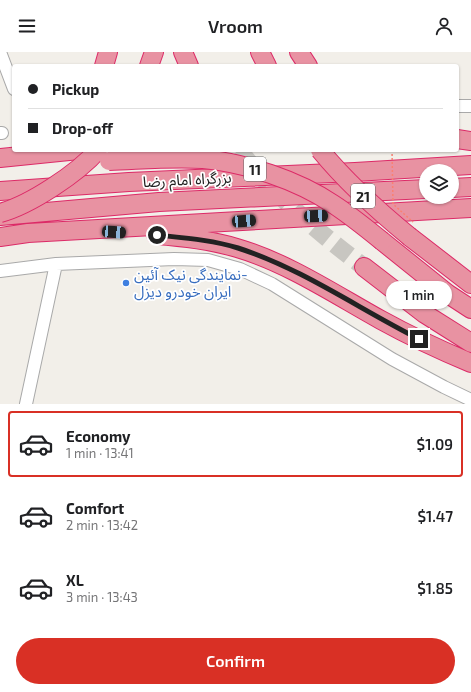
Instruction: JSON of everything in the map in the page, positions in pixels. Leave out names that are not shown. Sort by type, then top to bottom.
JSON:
[{"type":"highway","points":[[105,64],[108,52]]},
{"type":"highway","points":[[150,64],[154,52]]},
{"type":"highway","points":[[183,52],[188,64]]},
{"type":"highway","points":[[260,52],[266,64]]},
{"type":"highway","points":[[299,52],[307,64]]},
{"type":"highway","points":[[459,141],[471,141]]},
{"type":"highway","points":[[0,151],[12,147]]},
{"type":"highway","name":"21","points":[[322,152],[352,186],[375,208],[413,231],[471,284]]},
{"type":"highway","points":[[0,158],[75,156]]},
{"type":"highway","points":[[0,170],[75,156]]},
{"type":"highway","points":[[0,213],[42,194],[75,171],[99,158]]},
{"type":"highway","name":"11","points":[[99,158],[177,158],[203,159],[233,163],[305,188],[332,204],[382,241],[448,294],[471,309]]},
{"type":"highway","name":"بزرگراه امام رضا","points":[[0,191],[129,182],[356,172],[471,165]]},
{"type":"highway","points":[[459,188],[471,187]]},
{"type":"highway","name":"بزرگراه امام رضا","points":[[0,216],[159,202],[419,190]]},
{"type":"highway","points":[[0,237],[86,230],[471,208]]},
{"type":"highway","points":[[86,230],[201,239],[238,248],[282,265],[383,321],[443,351],[471,363]]},
{"type":"highway","points":[[364,267],[424,314],[471,343]]},
{"type":"street","points":[[0,52],[12,84]]},
{"type":"street","points":[[459,106],[471,106]]},
{"type":"street","points":[[0,243],[28,234]]},
{"type":"street","points":[[0,270],[56,264],[174,258],[208,260],[240,269],[272,284],[392,359],[471,400]]},
{"type":"street","points":[[26,404],[56,264]]},
{"type":"path","points":[[392,152],[394,204],[413,231]]},
{"type":"tunnel","points":[[241,152],[282,198],[298,213],[330,241],[364,267]]},
{"type":"place","name":"نمایندگی نیک آئین- ایران خودرو دیزل","points":[[126,283]]},
{"type":"route","points":[[157,235],[201,239],[238,248],[282,265],[383,321],[419,339]]}]
